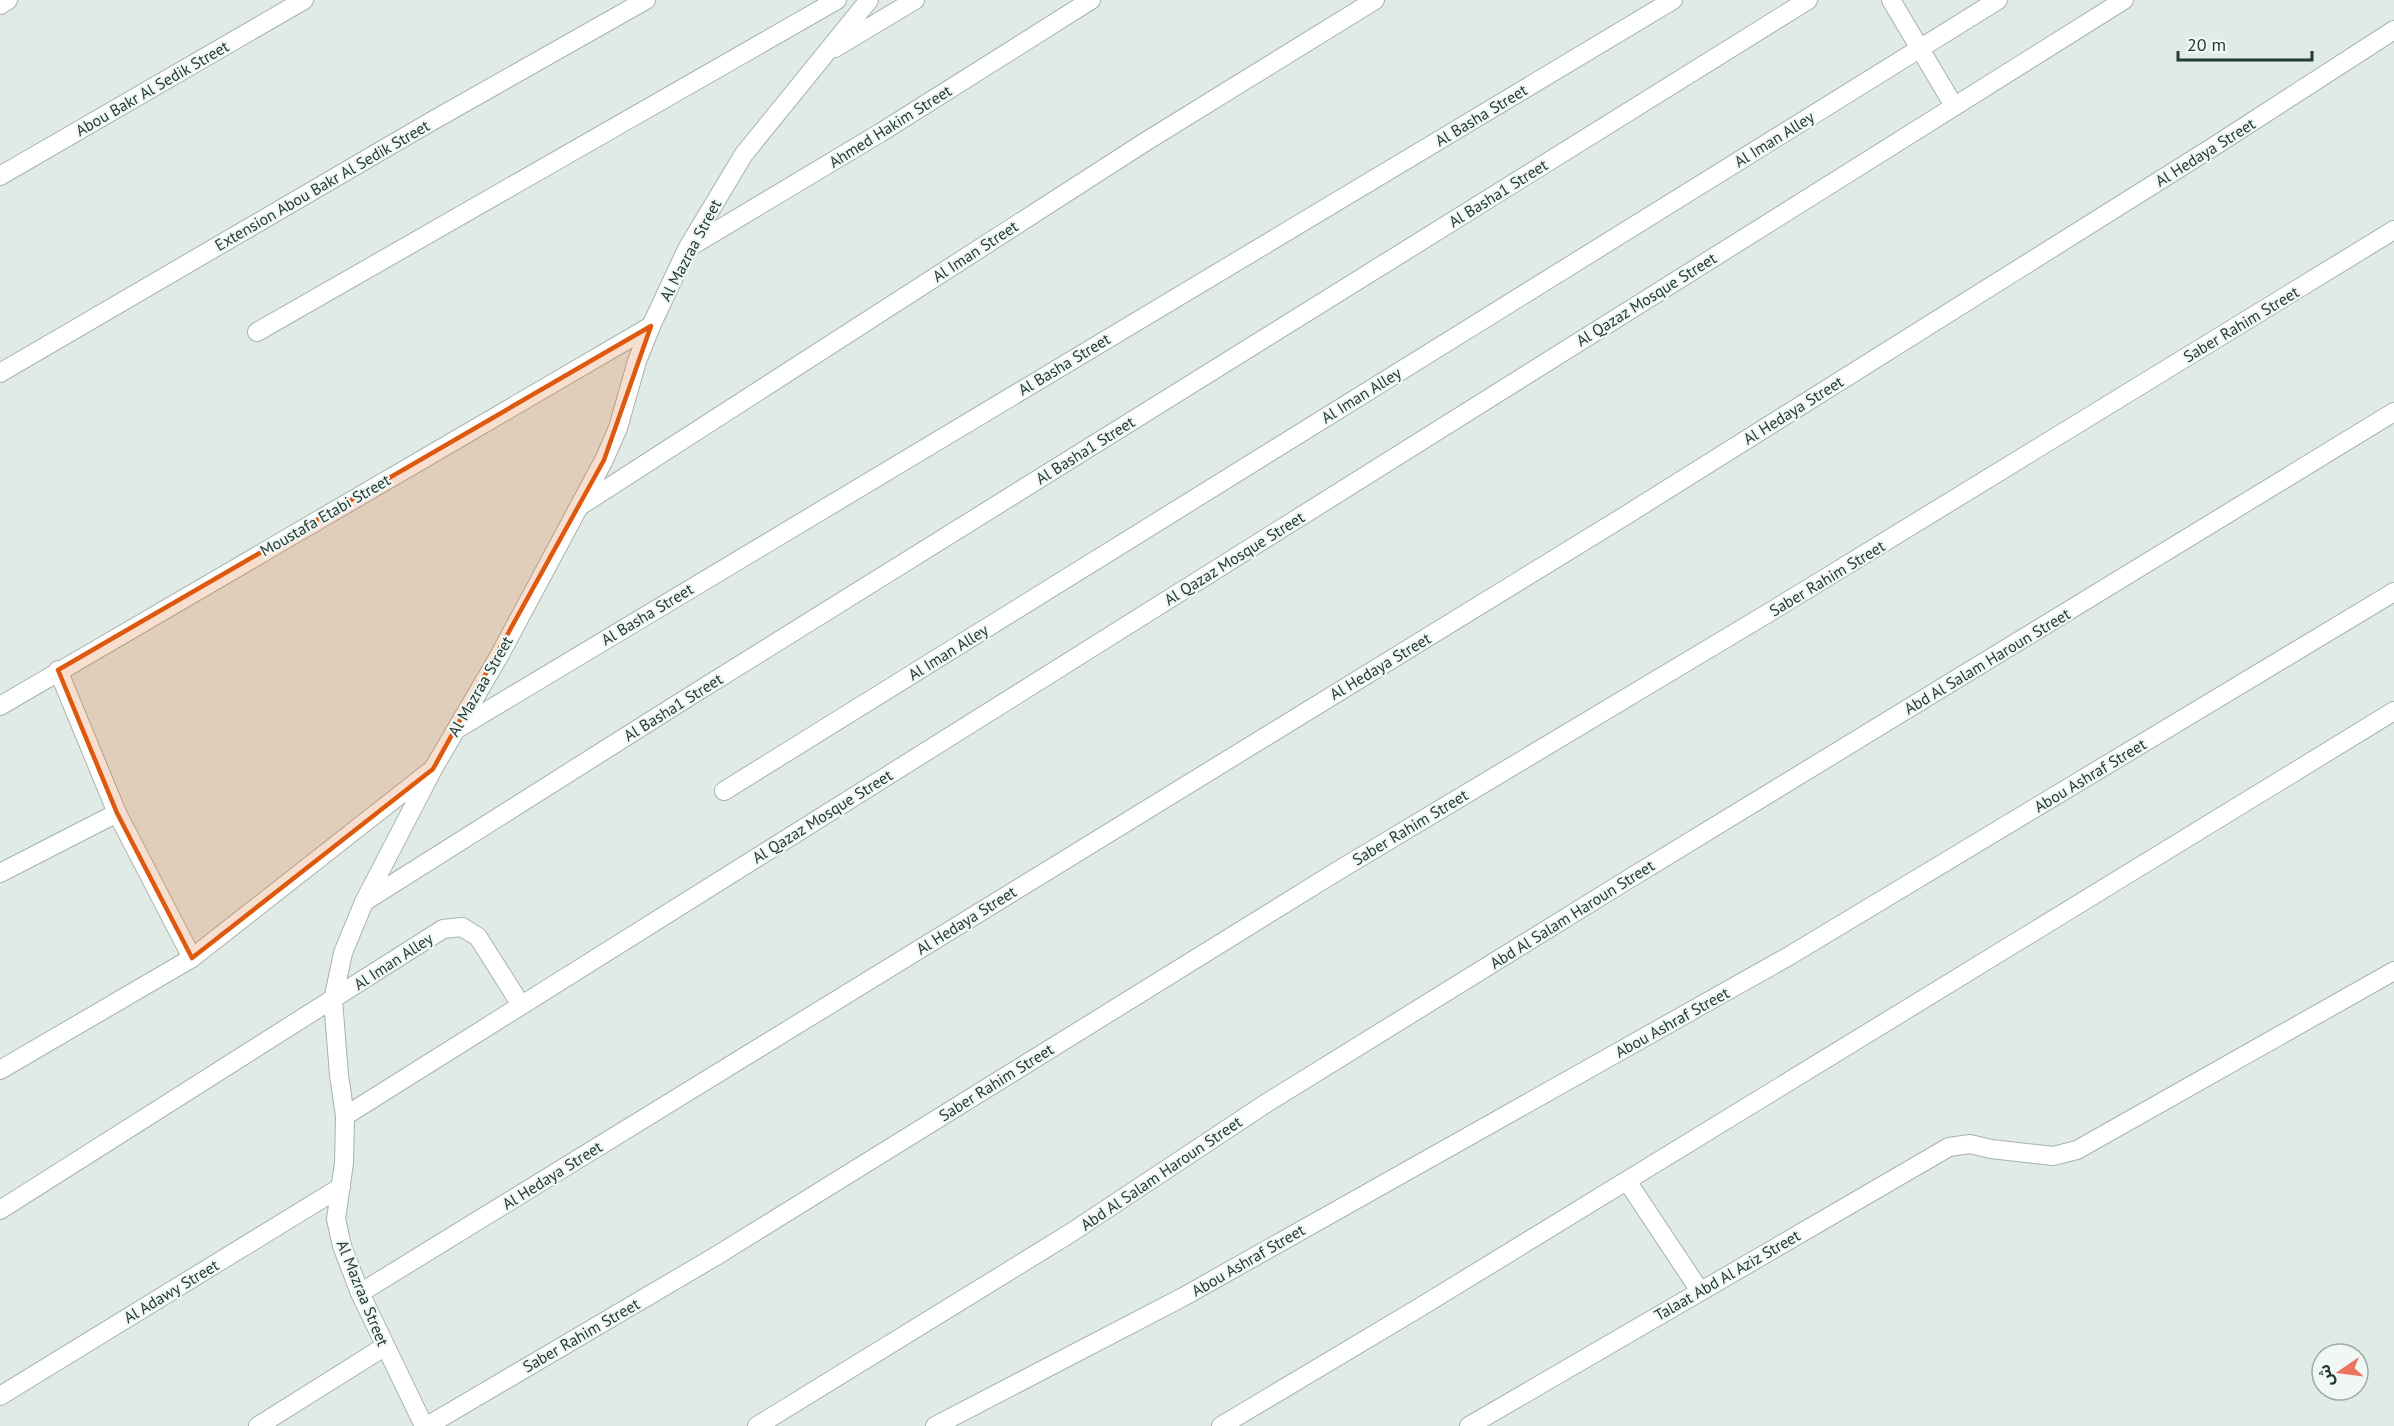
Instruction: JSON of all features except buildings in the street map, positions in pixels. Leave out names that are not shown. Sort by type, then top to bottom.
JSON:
[{"type":"street","points":[[0,5],[8,0]]},
{"type":"street","name":"Abou Bakr Al Sedik Street","points":[[0,176],[304,0]]},
{"type":"street","name":"Extension Abou Bakr Al Sedik Street","points":[[0,373],[432,121],[646,0]]},
{"type":"street","points":[[257,332],[837,0]]},
{"type":"street","name":"Al Mazraa Street","points":[[425,1426],[384,1347],[360,1293],[342,1246],[336,1219],[344,1162],[345,1116],[333,1000],[343,953],[364,902],[433,769],[498,658],[579,507],[618,428],[637,361],[687,249],[744,154],[869,0]]},
{"type":"street","points":[[824,56],[915,0]]},
{"type":"street","name":"Ahmed Hakim Street","points":[[687,249],[880,133],[1091,0]]},
{"type":"street","name":"Al Iman Street","points":[[579,507],[1145,142],[1375,0]]},
{"type":"street","name":"Al Basha Street","points":[[455,730],[1673,0]]},
{"type":"street","name":"Al Basha1 Street","points":[[364,902],[1808,0]]},
{"type":"street","points":[[1891,0],[1954,106]]},
{"type":"street","name":"Al Iman Alley","points":[[724,791],[1998,0]]},
{"type":"street","name":"Al Qazaz Mosque Street","points":[[345,1116],[2124,0]]},
{"type":"street","name":"Al Hedaya Street","points":[[360,1293],[1628,514],[2213,147],[2394,30]]},
{"type":"street","name":"Saber Rahim Street","points":[[425,1426],[716,1256],[1339,870],[1770,612],[2394,231]]},
{"type":"street","name":"Moustafa Etabi Street","points":[[0,706],[58,670],[651,326]]},
{"type":"street","name":"Abd Al Salam Haroun Street","points":[[757,1426],[1069,1234],[1275,1098],[1619,885],[2394,412]]},
{"type":"street","name":"Abou Ashraf Street","points":[[935,1426],[1183,1297],[1789,956],[2394,592]]},
{"type":"street","points":[[58,670],[117,813],[192,958]]},
{"type":"street","points":[[1221,1426],[1627,1181],[2394,711]]},
{"type":"street","points":[[0,1070],[192,958],[433,769]]},
{"type":"street","points":[[0,873],[117,813]]},
{"type":"street","name":"Al Iman Alley","points":[[0,1210],[442,929],[462,927],[478,937],[521,1005]]},
{"type":"street","name":"Talaat Abd Al Aziz Street","points":[[1469,1426],[1949,1147],[1970,1144],[1991,1149],[2053,1156],[2077,1150],[2394,971]]},
{"type":"street","points":[[1627,1181],[1700,1291]]},
{"type":"street","name":"Al Adawy Street","points":[[0,1396],[341,1187]]},
{"type":"street","points":[[258,1426],[384,1347]]},
{"type":"highlighted area","points":[[651,326],[604,460],[433,769],[192,958],[117,813],[58,670]]}]
